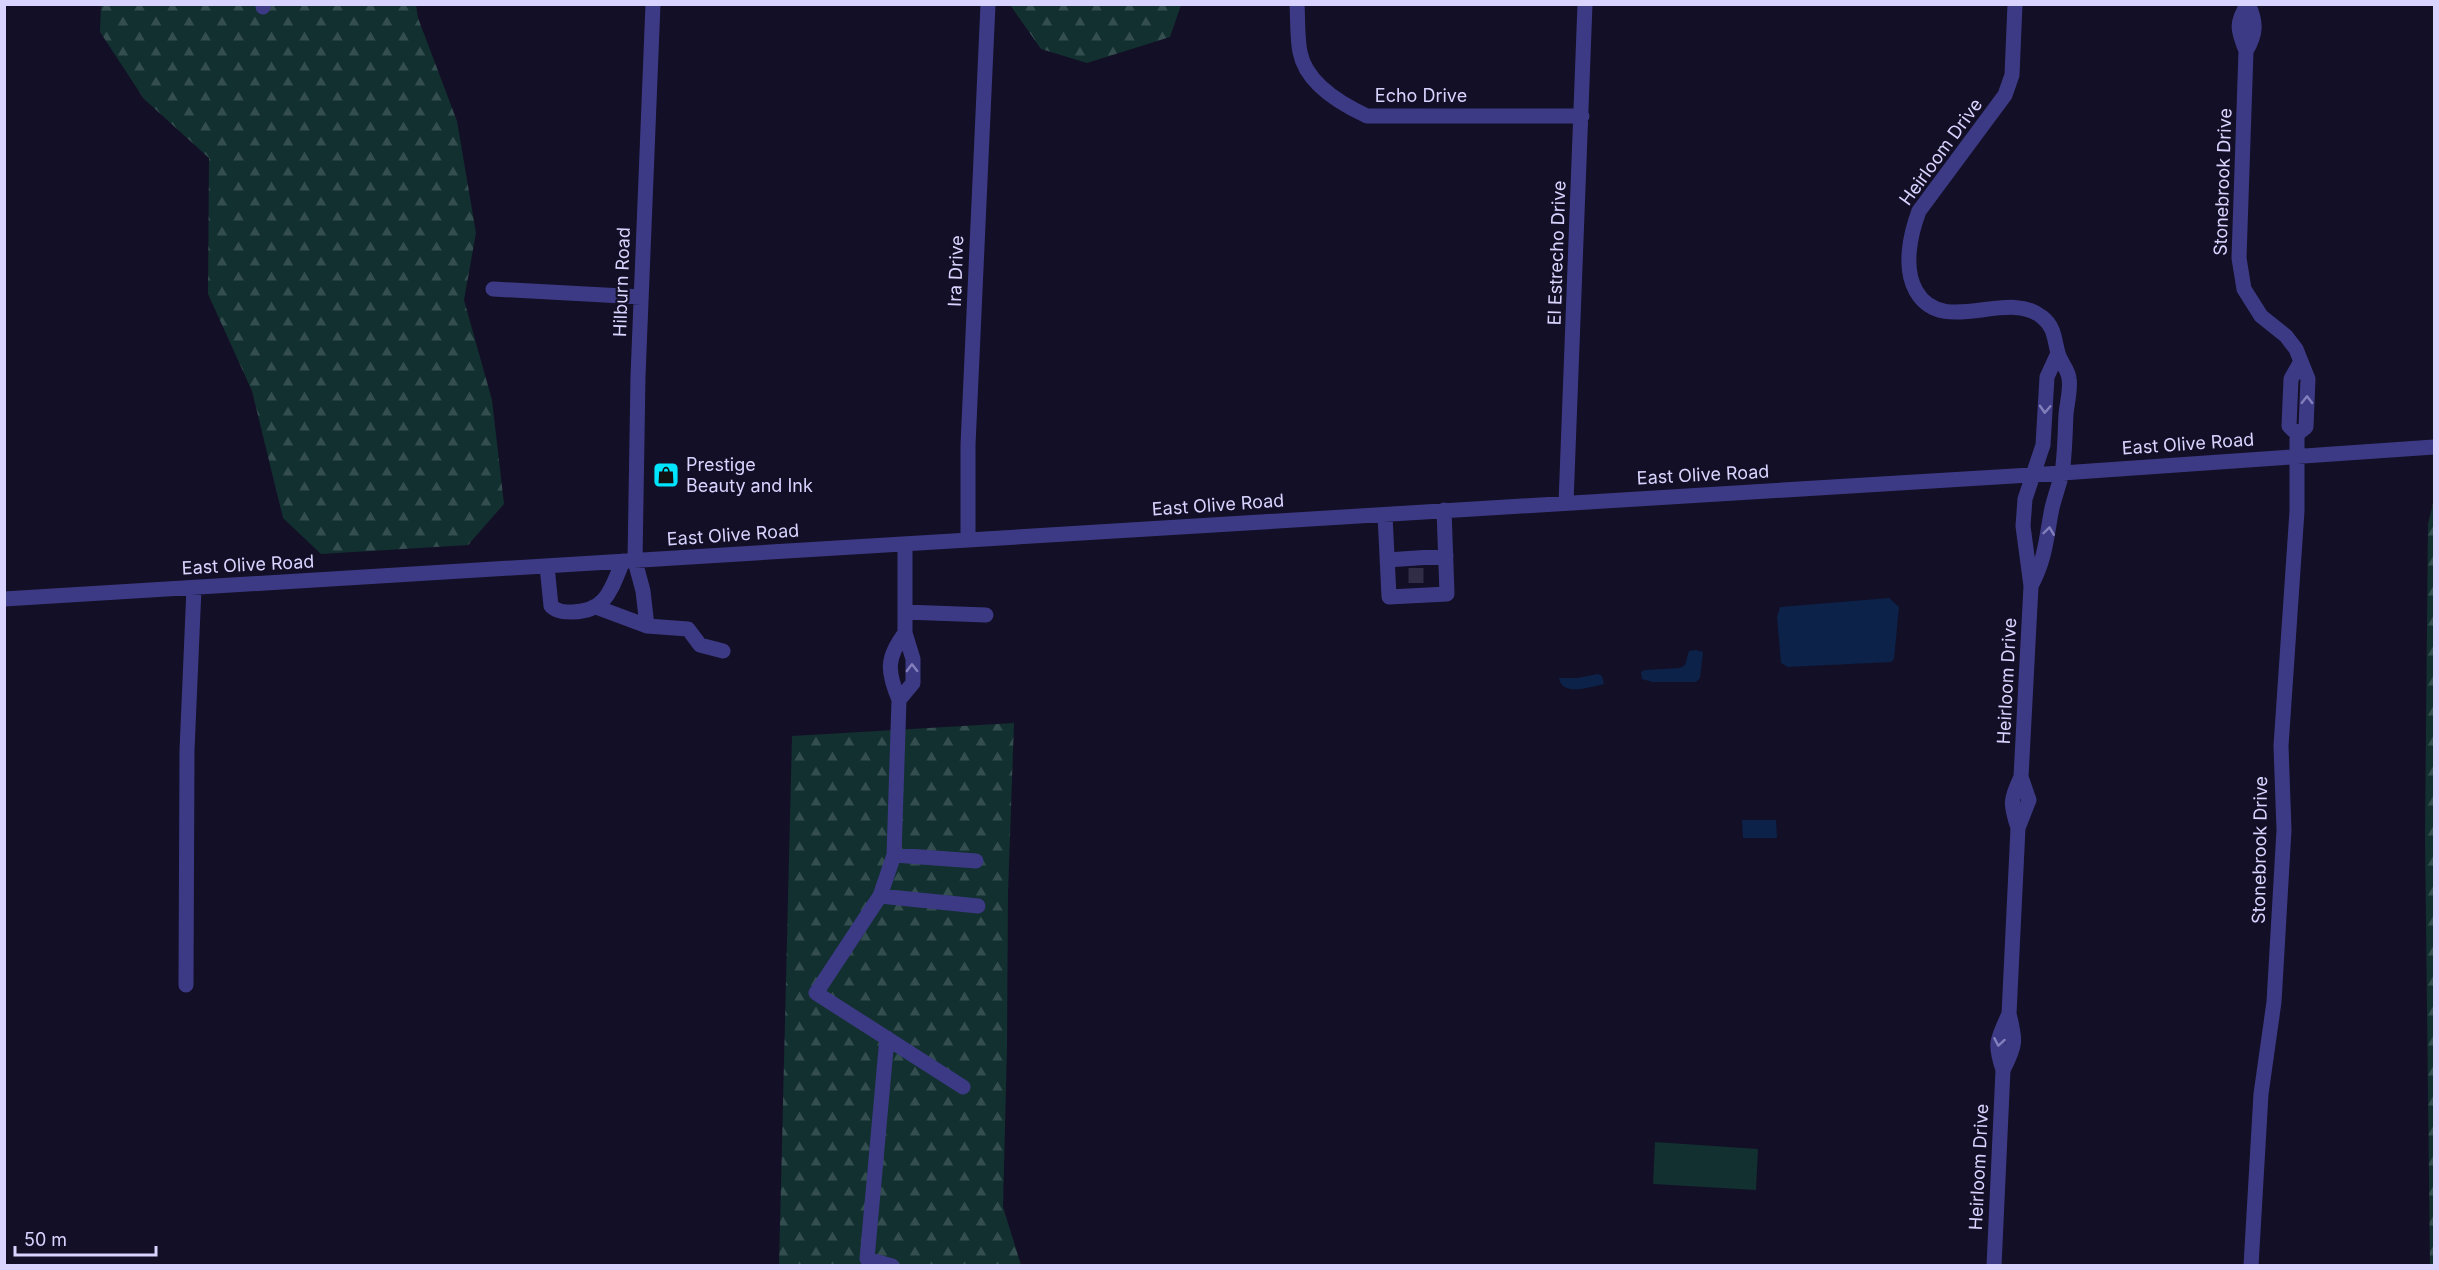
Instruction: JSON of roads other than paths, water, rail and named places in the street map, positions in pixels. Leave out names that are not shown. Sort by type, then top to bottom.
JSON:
[{"type":"street","name":"Hilburn Road","points":[[629,561],[653,4]]},
{"type":"street","name":"Ira Drive","points":[[968,540],[968,445],[988,4]]},
{"type":"street","name":"Echo Drive","points":[[1297,4],[1300,54],[1311,75],[1345,106],[1367,116],[1582,116]]},
{"type":"street","name":"El Estrecho Drive","points":[[1566,503],[1585,4]]},
{"type":"street","name":"Heirloom Drive","points":[[2015,4],[2012,75],[2005,95],[1918,211],[1912,230],[1909,271],[1912,284],[1919,296],[1931,306],[1944,311],[2020,308],[2043,317],[2052,327],[2057,340],[2058,353],[2069,378],[2062,473],[2052,508],[2046,552],[2031,586]]},
{"type":"street","name":"Stonebrook Drive","points":[[2246,51],[2239,258],[2244,289],[2261,316],[2286,336],[2296,349],[2300,363],[2291,378],[2289,426],[2297,434],[2297,511],[2281,746],[2282,853],[2274,1002],[2261,1094],[2251,1266]]},
{"type":"street","points":[[493,290],[641,297]]},
{"type":"street","name":"Heirloom Drive","points":[[1994,1266],[2003,1070],[1997,1051],[1998,1039],[2009,1014],[2018,828],[2011,807],[2011,798],[2021,777],[2031,586],[2024,526],[2025,499],[2043,445],[2047,377],[2058,353]]},
{"type":"street","name":"East Olive Road","points":[[4,599],[2062,473],[2434,447]]},
{"type":"street","points":[[1387,560],[1447,594],[1444,510]]},
{"type":"street","points":[[1385,515],[1389,597],[1446,556]]},
{"type":"street","points":[[898,700],[913,683],[912,659],[905,633],[905,544]]},
{"type":"street","points":[[547,566],[549,601],[555,610],[588,611],[596,607],[607,596],[629,561]]},
{"type":"street","points":[[629,561],[643,591],[647,626]]},
{"type":"street","points":[[186,986],[187,750],[194,588]]},
{"type":"street","points":[[596,607],[647,626],[688,629],[700,645],[723,651]]},
{"type":"street","points":[[905,612],[986,615]]},
{"type":"street","points":[[905,633],[893,649],[890,678],[898,700],[894,855],[880,896],[816,993],[963,1087]]},
{"type":"street","points":[[894,855],[976,861]]},
{"type":"street","points":[[880,896],[978,906]]},
{"type":"street","points":[[887,1038],[867,1259],[892,1266]]},
{"type":"water","points":[[1889,598],[1899,607],[1894,659],[1891,662],[1788,667],[1781,663],[1777,617],[1780,607]]},
{"type":"water","points":[[1689,651],[1703,652],[1700,678],[1696,682],[1652,682],[1642,679],[1641,672],[1645,670],[1680,668],[1685,665]]},
{"type":"water","points":[[1598,674],[1602,676],[1604,684],[1577,689],[1565,687],[1559,678],[1577,678]]},
{"type":"water","points":[[1742,820],[1776,820],[1777,838],[1743,838]]},
{"type":"tunnel","points":[[1416,568],[1416,584]]},
{"type":"place","name":"Prestige Beauty and Ink","points":[[666,475]]}]
